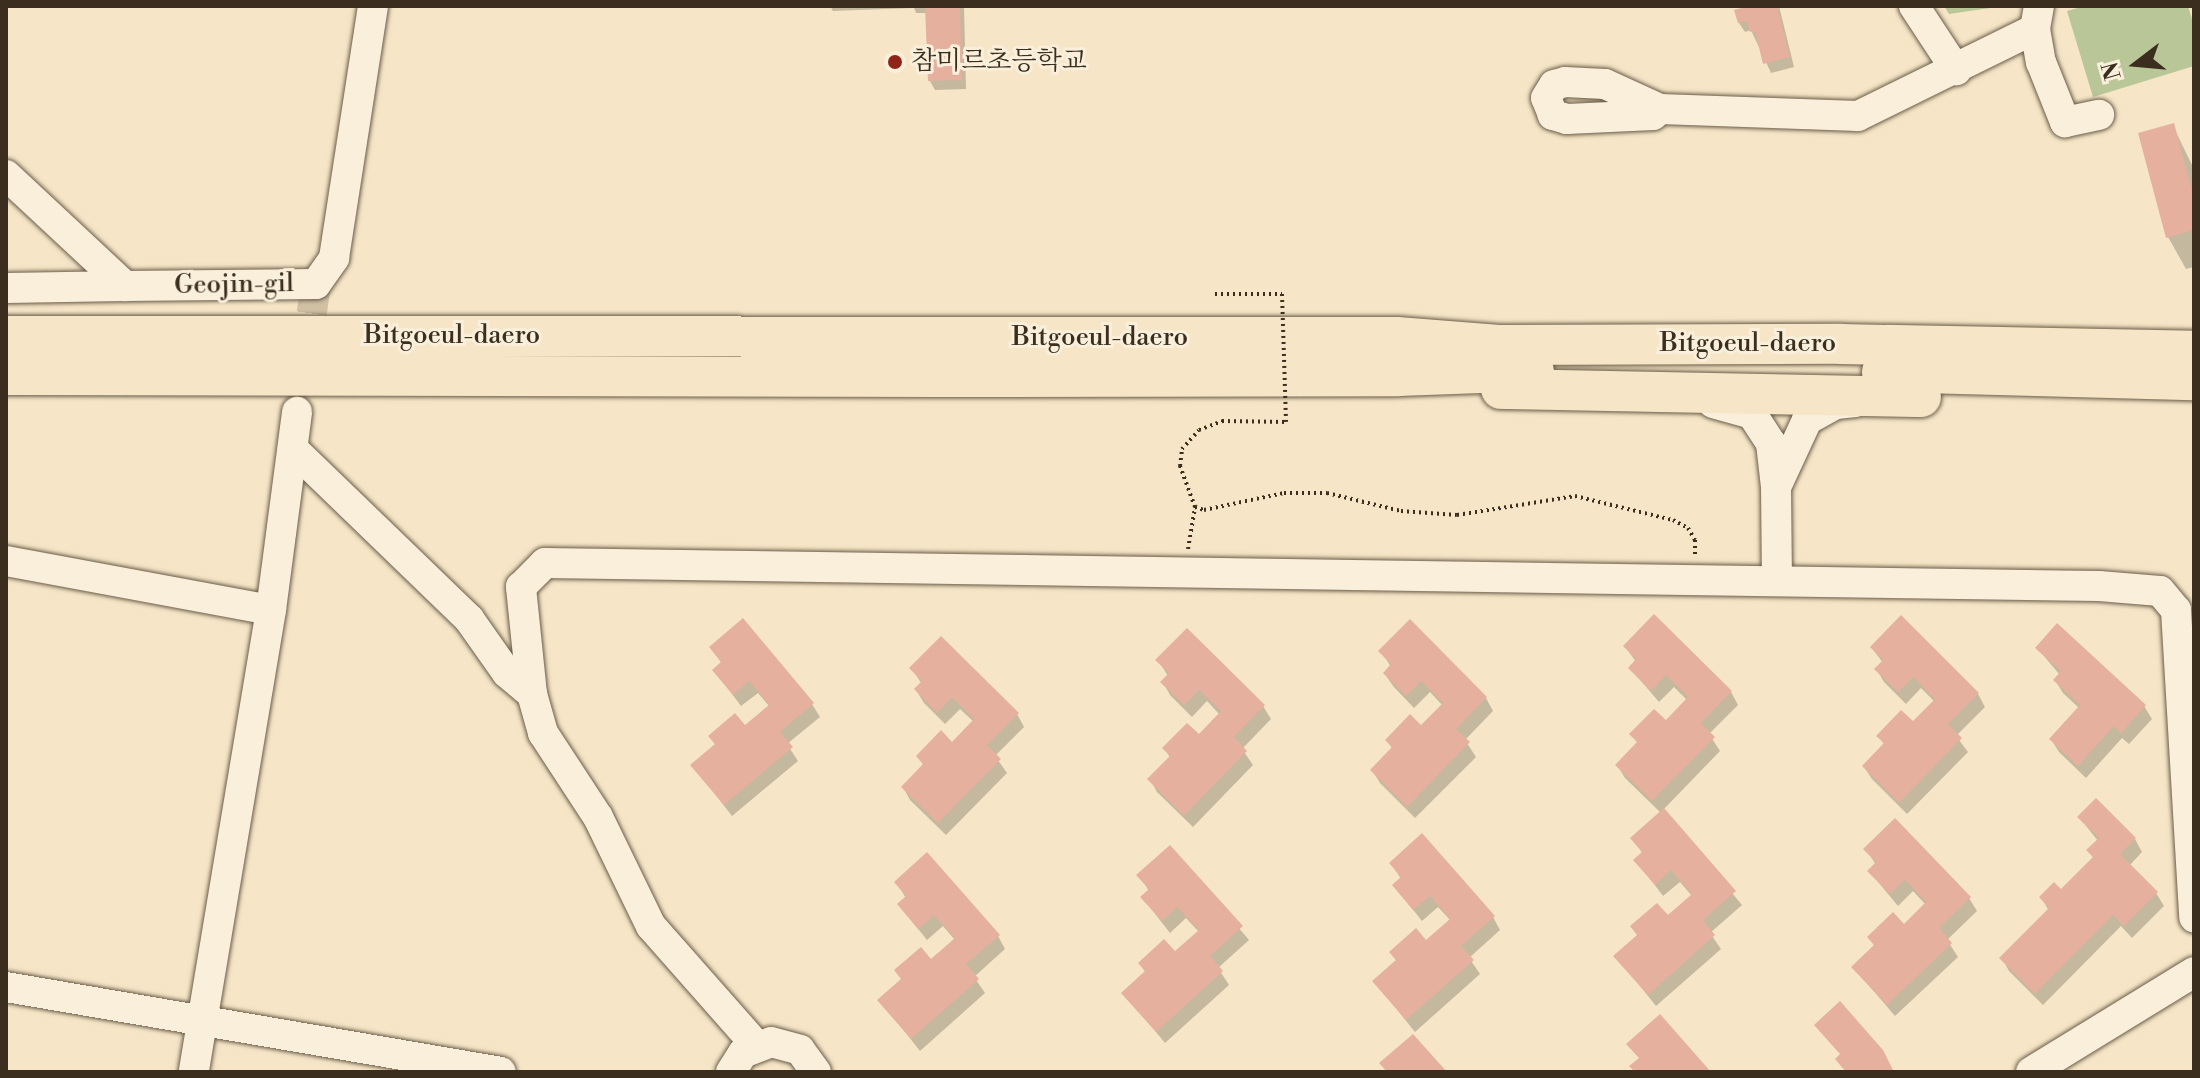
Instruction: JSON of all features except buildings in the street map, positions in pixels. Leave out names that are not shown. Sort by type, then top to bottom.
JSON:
[{"type":"main road","points":[[1397,356],[1498,327],[1815,320],[2095,326],[2194,324]]},
{"type":"main road","name":"Bitgoeul-daero","points":[[7,335],[1397,356],[1503,371],[1837,371],[2194,380]]},
{"type":"main road","name":"Bitgoeul-daero","points":[[8,376],[1397,356],[1499,345],[1841,344],[2194,351]]},
{"type":"main road","points":[[1397,356],[1502,389],[2194,402]]},
{"type":"street","name":"Geojin-gil","points":[[125,286],[316,284],[334,258],[373,6]]},
{"type":"street","points":[[1914,6],[1956,70]]},
{"type":"street","points":[[1660,109],[1858,116],[1956,70],[2037,18],[2041,62],[2065,122],[2099,115]]},
{"type":"street","points":[[6,175],[125,286]]},
{"type":"street","points":[[6,288],[125,286]]},
{"type":"street","points":[[1677,392],[1752,414],[1771,443],[1776,487],[1777,581]]},
{"type":"street","points":[[1776,487],[1807,420],[1836,404],[1898,396]]},
{"type":"street","points":[[194,1072],[271,610],[297,412]]},
{"type":"street","points":[[293,449],[469,619],[507,673],[532,694]]},
{"type":"street","points":[[6,561],[271,610]]},
{"type":"street","points":[[756,1045],[651,926],[598,817],[543,733],[532,694],[521,587],[545,563],[2099,586],[2160,591],[2176,610],[2194,917]]},
{"type":"street","points":[[2031,1072],[2194,972]]},
{"type":"street","points":[[6,987],[501,1072]]},
{"type":"street","points":[[731,1072],[743,1053],[756,1045],[786,1043],[800,1050],[816,1072]]},
{"type":"path","points":[[1187,555],[1195,507],[1180,466],[1182,449],[1199,430],[1222,421],[1286,422],[1282,294],[1215,294]]},
{"type":"path","points":[[1195,507],[1204,510],[1284,493],[1327,493],[1401,511],[1457,515],[1575,496],[1673,520],[1688,528],[1695,540],[1696,561]]},
{"type":"green space","points":[[1944,6],[2004,6],[1949,14]]},
{"type":"green space","points":[[2085,6],[2188,6],[2194,26],[2194,66],[2093,97],[2067,11]]},
{"type":"tunnel","points":[[305,358],[316,284]]},
{"type":"place","name":"참미르초등학교","points":[[895,62]]}]
